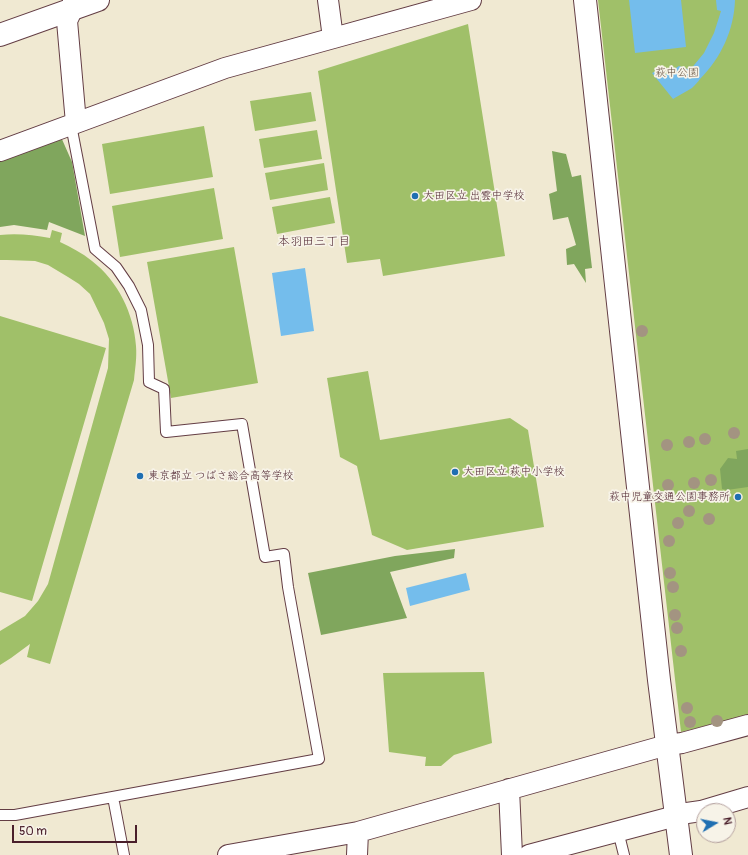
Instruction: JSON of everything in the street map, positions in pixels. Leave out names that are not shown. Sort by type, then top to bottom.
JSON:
[{"type":"street","points":[[0,35],[73,4],[98,0]]},
{"type":"street","points":[[328,0],[333,38]]},
{"type":"street","points":[[0,151],[225,68],[471,0]]},
{"type":"street","points":[[585,0],[640,506],[681,855]]},
{"type":"street","points":[[73,4],[67,20],[74,124]]},
{"type":"street","points":[[228,855],[358,832],[667,745],[688,742],[748,725]]},
{"type":"street","points":[[509,789],[512,855]]},
{"type":"street","points":[[529,855],[748,797]]},
{"type":"street","points":[[357,855],[358,832]]},
{"type":"lane","points":[[0,815],[15,815],[318,760],[288,587],[284,554],[265,558],[242,424],[166,432],[164,388],[149,382],[148,345],[140,310],[129,286],[116,267],[96,249],[74,124]]},
{"type":"lane","points":[[113,797],[124,855]]},
{"type":"lane","points":[[618,831],[624,855]]},
{"type":"green space","name":"萩中公園","points":[[598,0],[748,0],[748,715],[681,732]]},
{"type":"green space","points":[[468,24],[505,256],[383,276],[380,259],[347,263],[318,71]]},
{"type":"green space","points":[[311,92],[316,121],[255,131],[250,101]]},
{"type":"green space","points":[[204,126],[213,177],[110,194],[102,144]]},
{"type":"green space","points":[[317,130],[322,159],[264,168],[259,139]]},
{"type":"green space","points":[[61,137],[72,162],[85,236],[49,222],[47,230],[14,225],[0,227],[0,160]]},
{"type":"green space","points":[[552,151],[566,154],[572,177],[581,175],[592,268],[585,269],[586,283],[574,264],[567,265],[566,249],[576,245],[568,217],[553,220],[549,194],[557,191]]},
{"type":"green space","points":[[324,163],[328,190],[270,200],[265,173]]},
{"type":"green space","points":[[214,188],[223,239],[120,257],[112,206]]},
{"type":"green space","points":[[330,197],[335,223],[277,234],[272,207]]},
{"type":"green space","points":[[52,230],[62,233],[60,242],[92,261],[110,278],[117,288],[128,310],[135,334],[136,355],[134,380],[50,664],[27,657],[30,644],[0,665],[0,631],[25,616],[38,601],[48,584],[108,368],[109,339],[104,323],[90,294],[79,284],[48,265],[35,261],[0,260],[0,235],[13,234],[50,238]]},
{"type":"green space","points":[[234,247],[258,383],[171,398],[147,262]]},
{"type":"green space","points":[[0,316],[106,348],[32,601],[0,592]]},
{"type":"green space","points":[[368,371],[380,440],[510,418],[528,430],[544,527],[407,550],[372,535],[357,466],[340,457],[327,378]]},
{"type":"green space","points":[[748,449],[748,487],[727,490],[722,489],[720,469],[728,458],[737,459],[736,451]]},
{"type":"green space","points":[[455,549],[454,558],[390,572],[407,618],[321,635],[308,573],[395,556]]},
{"type":"green space","points":[[484,672],[492,743],[454,755],[441,766],[425,766],[426,757],[389,752],[383,673]]},
{"type":"water","points":[[629,0],[681,0],[686,47],[635,53]]},
{"type":"water","points":[[716,0],[735,0],[732,22],[725,43],[714,62],[696,84],[673,99],[652,73],[656,71],[665,75],[679,66],[690,70],[704,53],[714,33],[721,11],[717,10]]},
{"type":"water","points":[[305,268],[314,331],[281,336],[272,273]]},
{"type":"water","points":[[466,573],[470,590],[410,606],[406,588]]},
{"type":"place","name":"大田区立 出雲中学校","points":[[415,196]]},
{"type":"place","name":"大田区立 萩中小学校","points":[[455,472]]},
{"type":"place","name":"東京都立 つばさ総合高等学校","points":[[140,476]]},
{"type":"place","name":"萩中児童交通公園事務所","points":[[738,497]]},
{"type":"district","name":"本羽田三丁目","points":[[314,242]]}]
